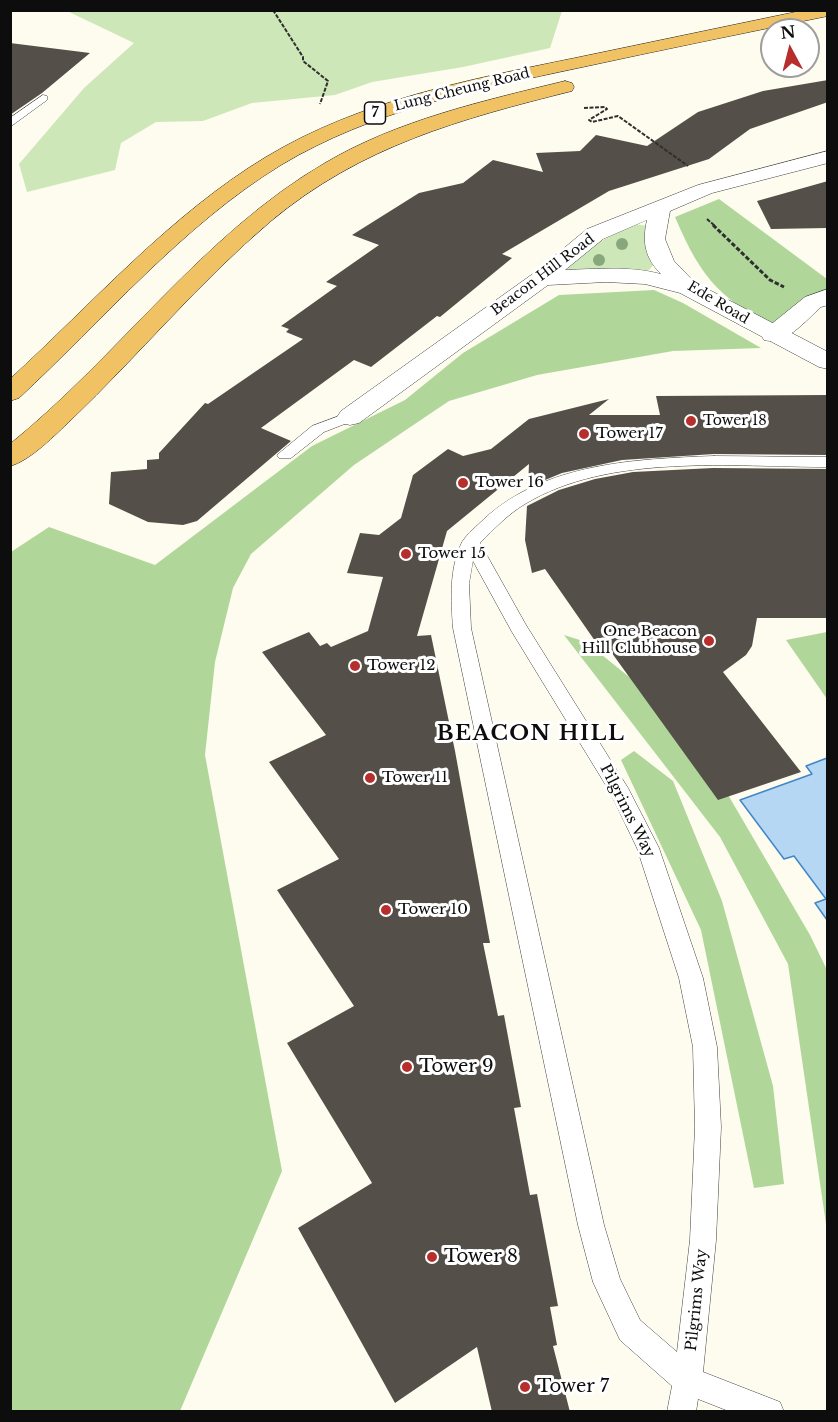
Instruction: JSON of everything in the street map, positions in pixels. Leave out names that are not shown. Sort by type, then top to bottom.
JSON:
[{"type":"highway","name":"Lung Cheung Road","points":[[10,393],[170,241],[204,212],[274,161],[325,133],[395,106],[464,87],[828,11]]},
{"type":"highway","name":"Lung Cheung Road","points":[[10,458],[81,399],[239,238],[304,185],[358,153],[417,128],[482,107],[586,83]]},
{"type":"street","name":"Beacon Hill Road","points":[[350,417],[542,278],[595,234],[705,189],[828,157]]},
{"type":"street","name":"Ede Road","points":[[660,209],[654,239],[664,264],[688,288],[772,335],[828,362]]},
{"type":"street","points":[[542,278],[606,275],[645,277],[688,288]]},
{"type":"street","points":[[772,335],[813,302],[828,296]]},
{"type":"lane","points":[[10,124],[43,98]]},
{"type":"lane","points":[[285,455],[318,429],[350,417]]},
{"type":"lane","points":[[770,1412],[688,1381],[630,1330],[607,1282],[591,1226],[462,628],[459,579],[463,559],[471,542],[495,517],[526,496],[562,482],[597,472],[686,463],[828,462]]},
{"type":"lane","name":"Pilgrims Way","points":[[471,542],[518,627],[628,808],[648,848],[691,978],[705,1047],[708,1127],[704,1240],[688,1381],[681,1412]]},
{"type":"path","points":[[273,10],[303,57],[303,61],[328,81],[318,109]]},
{"type":"path","points":[[584,108],[605,107],[607,109],[589,120],[592,122],[618,116],[691,168]]},
{"type":"path","points":[[703,214],[771,280]]},
{"type":"green space","points":[[67,11],[562,11],[550,48],[463,67],[372,82],[335,95],[252,103],[203,121],[156,122],[121,143],[115,170],[27,192],[19,164],[84,88],[134,43]]},
{"type":"green space","points":[[719,199],[827,279],[826,289],[769,326],[735,303],[711,281],[701,268],[675,217]]},
{"type":"green space","points":[[635,224],[647,226],[654,264],[649,270],[639,273],[569,270],[567,267],[593,245]]},
{"type":"green space","points":[[654,290],[683,303],[761,348],[673,351],[537,375],[449,401],[354,465],[251,554],[233,588],[215,662],[205,755],[282,1171],[180,1411],[11,1412],[11,552],[49,527],[155,565],[312,446],[405,400],[463,353],[559,295]]},
{"type":"green space","points":[[828,632],[827,699],[786,640]]},
{"type":"green space","points":[[564,635],[586,642],[686,723],[810,935],[827,970],[827,1231],[788,964],[720,837]]},
{"type":"green space","points":[[634,751],[673,781],[722,901],[773,1086],[784,1184],[754,1188],[701,930],[621,760]]},
{"type":"water","points":[[828,758],[827,920],[815,903],[826,899],[794,856],[784,859],[740,800],[812,774],[806,766]]},
{"type":"building","points":[[10,43],[90,53],[42,93],[10,115]]},
{"type":"building","points":[[828,80],[828,102],[750,129],[709,159],[609,191],[502,254],[512,258],[440,317],[437,316],[371,367],[354,360],[261,428],[291,441],[197,521],[183,525],[148,522],[109,504],[111,472],[147,469],[147,460],[159,459],[159,453],[205,403],[208,404],[303,339],[286,332],[289,329],[281,326],[337,286],[326,282],[379,245],[352,235],[419,193],[463,183],[493,160],[543,172],[536,153],[580,151],[596,135],[647,146],[698,112],[763,91]]},
{"type":"building","points":[[828,181],[828,228],[771,229],[757,201]]},
{"type":"building","points":[[828,395],[828,455],[714,454],[622,460],[562,473],[528,487],[529,464],[447,531],[417,636],[431,635],[455,751],[490,943],[483,943],[498,1016],[504,1015],[521,1107],[514,1108],[530,1195],[537,1194],[558,1306],[550,1307],[557,1345],[553,1346],[570,1412],[492,1412],[477,1347],[395,1403],[298,1228],[372,1183],[287,1043],[354,1006],[277,890],[339,859],[269,762],[326,735],[262,652],[309,632],[320,646],[327,643],[331,647],[368,631],[383,577],[347,573],[360,533],[379,535],[401,518],[413,475],[448,449],[463,456],[491,449],[529,419],[609,399],[589,415],[660,415],[656,396]]},
{"type":"building","name":"One Beacon Hill Clubhouse","points":[[713,468],[828,469],[828,618],[757,618],[752,646],[746,655],[723,672],[801,772],[718,800],[609,649],[602,651],[545,569],[532,573],[525,540],[527,506],[559,490],[595,479],[633,472]]},
{"type":"place","name":"Tower 18","points":[[691,421]]},
{"type":"place","name":"Tower 17","points":[[584,434]]},
{"type":"place","name":"Tower 16","points":[[463,483]]},
{"type":"place","name":"Tower 15","points":[[406,554]]},
{"type":"place","name":"One Beacon Hill Clubhouse","points":[[709,641]]},
{"type":"place","name":"Tower 12","points":[[355,666]]},
{"type":"place","name":"Tower 11","points":[[370,778]]},
{"type":"place","name":"Tower 10","points":[[386,910]]},
{"type":"place","name":"Tower 9","points":[[407,1067]]},
{"type":"place","name":"Tower 8","points":[[432,1257]]},
{"type":"place","name":"Tower 7","points":[[525,1387]]},
{"type":"district","name":"BEACON HILL","points":[[531,734]]}]
